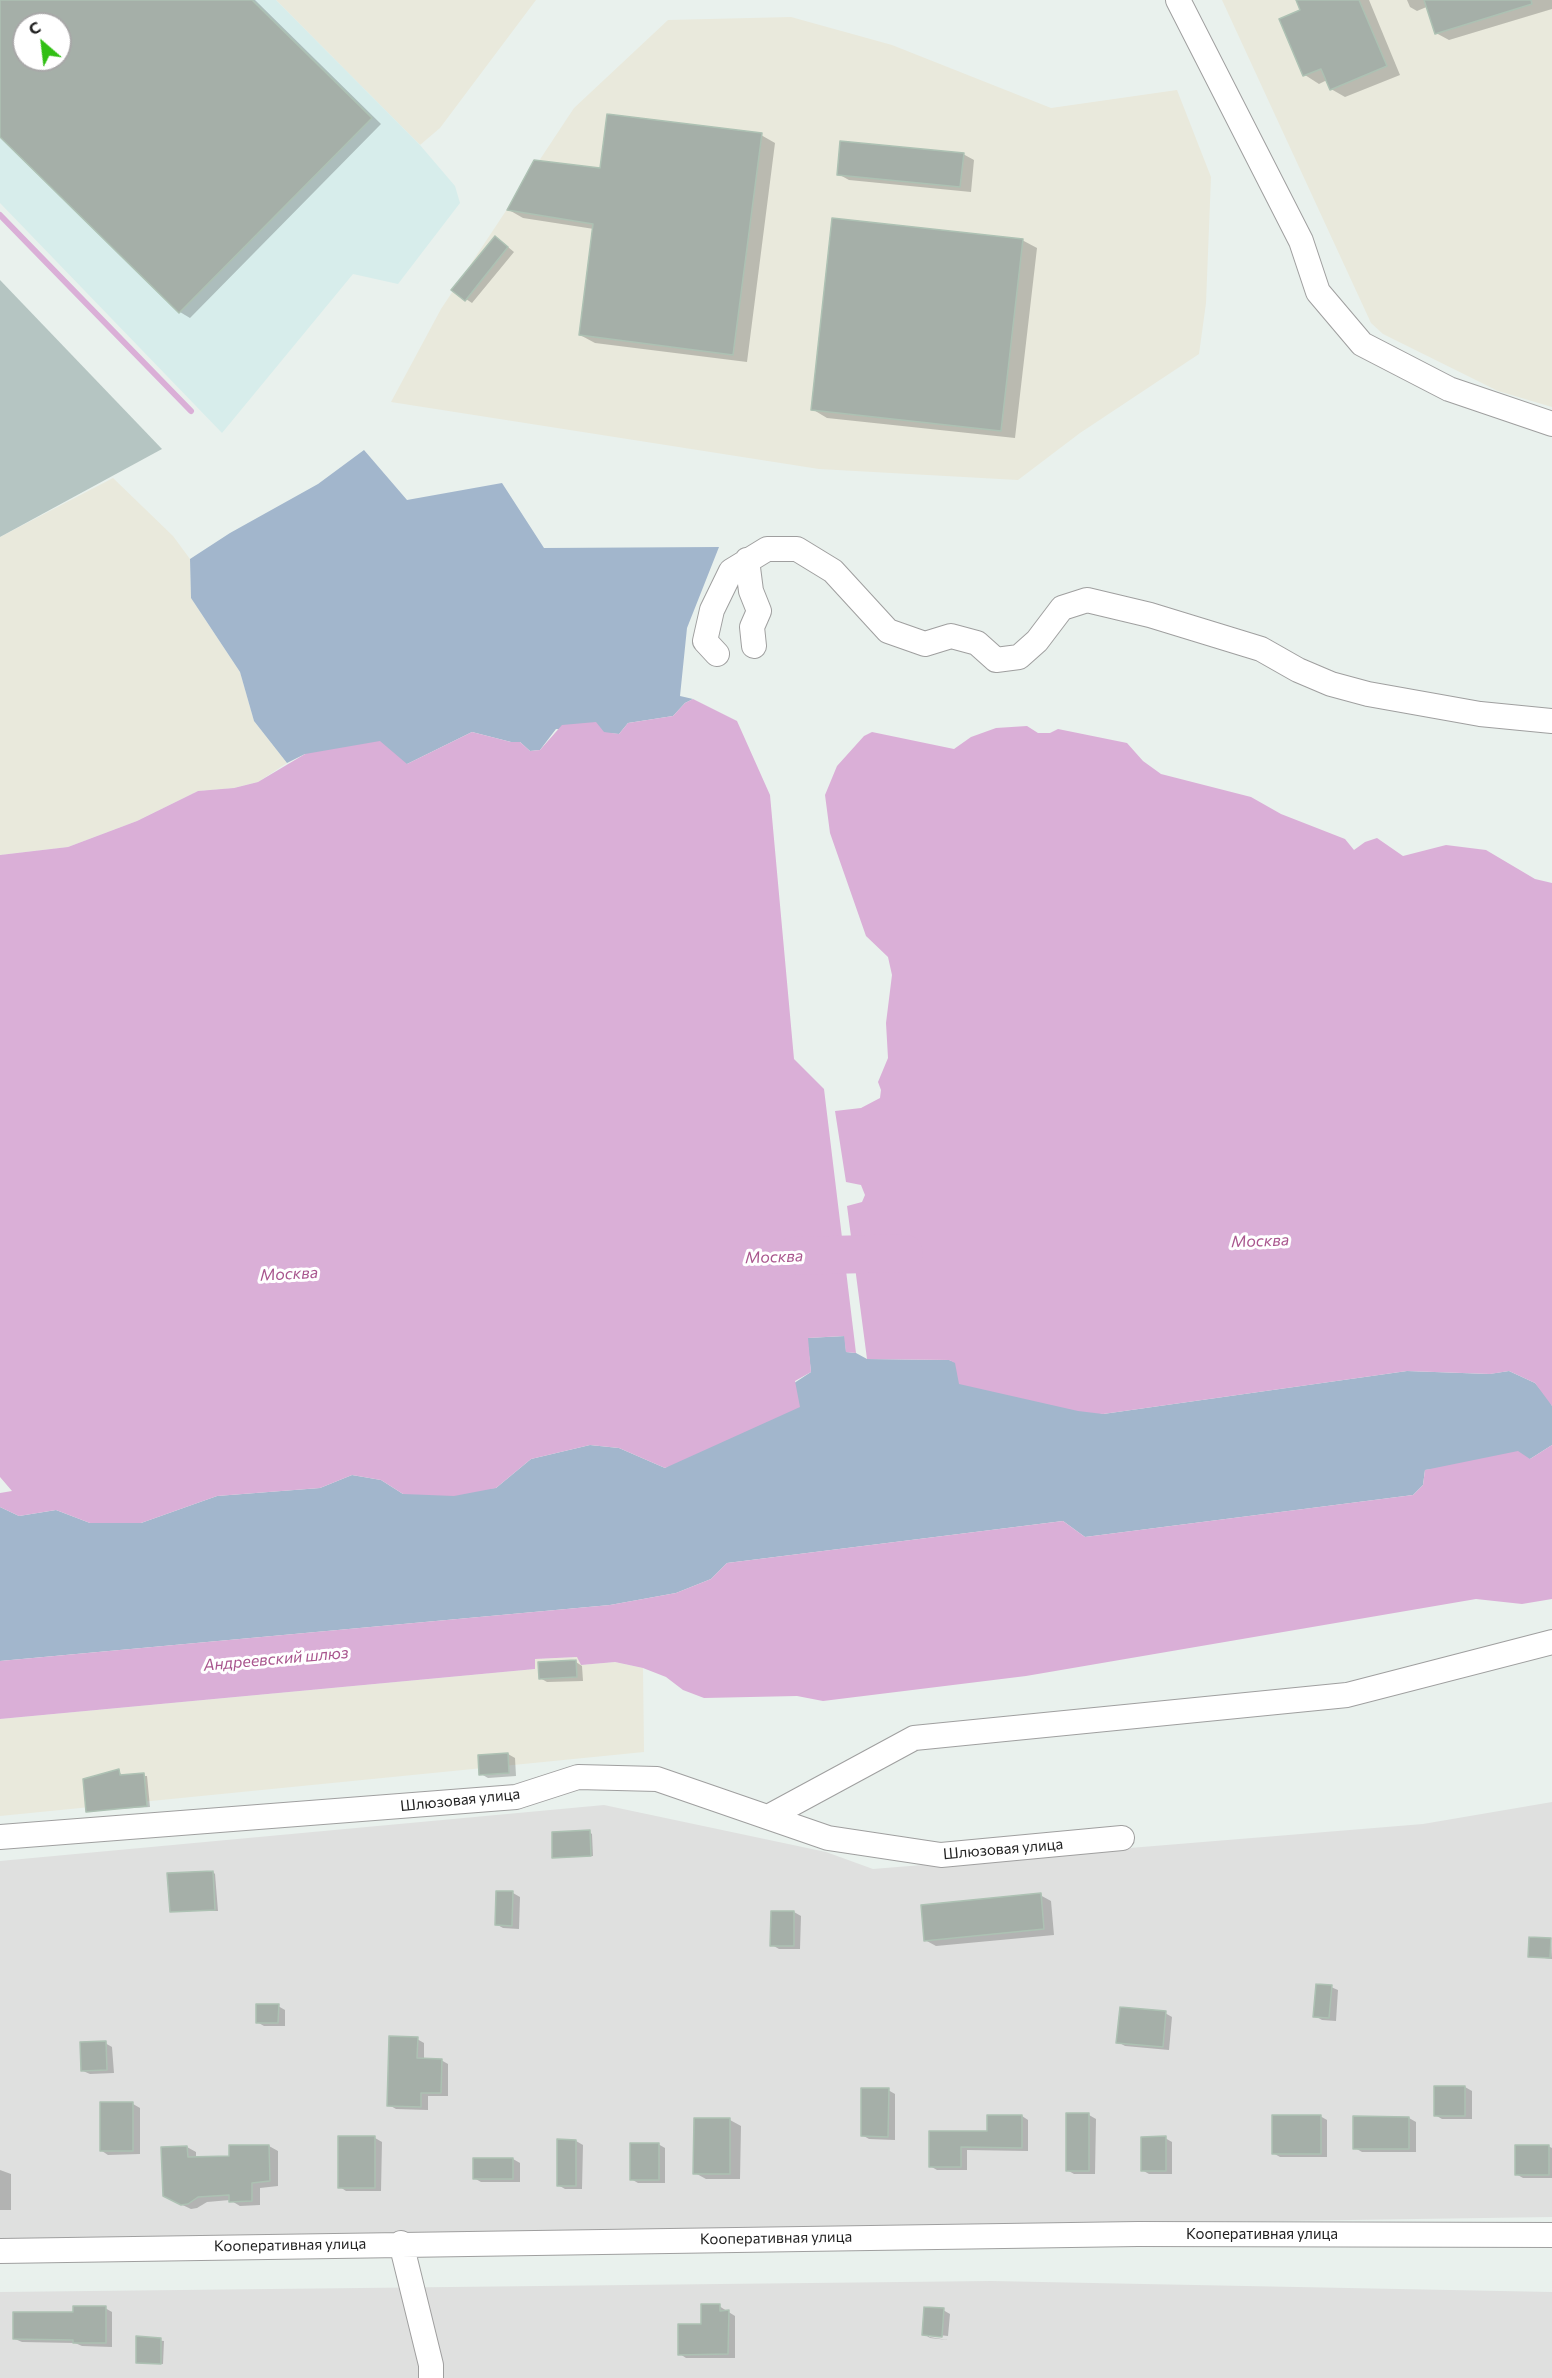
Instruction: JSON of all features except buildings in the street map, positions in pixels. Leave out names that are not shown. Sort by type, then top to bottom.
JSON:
[{"type":"street","points":[[1178,0],[1300,241],[1318,292],[1362,344],[1449,389],[1552,424]]},
{"type":"street","points":[[717,654],[705,641],[712,610],[731,571],[767,549],[797,549],[833,571],[888,631],[925,644],[951,636],[976,643],[996,660],[1019,657],[1037,641],[1062,608],[1087,600],[1150,615],[1261,648],[1331,684],[1368,694],[1480,714],[1552,722]]},
{"type":"street","points":[[747,560],[751,591],[759,611],[752,627],[754,646]]},
{"type":"street","points":[[768,1817],[914,1738],[1347,1695],[1552,1641]]},
{"type":"street","name":"Шлюзовая улица","points":[[0,1838],[516,1797],[578,1777],[657,1779],[828,1838],[940,1855],[1122,1838]]},
{"type":"street","name":"Кооперативная улица","points":[[0,2251],[401,2243],[1138,2234],[1552,2235]]},
{"type":"street","points":[[401,2243],[431,2365],[431,2378]]},
{"type":"shaded area","points":[[0,0],[276,0],[420,145],[455,186],[460,203],[398,284],[353,274],[222,433],[0,203]]},
{"type":"shaded area","points":[[276,0],[536,0],[440,128],[420,145]]},
{"type":"shaded area","points":[[1222,0],[1552,0],[1552,407],[1498,391],[1383,334],[1371,323]]},
{"type":"shaded area","points":[[791,17],[892,45],[1051,108],[1177,90],[1211,177],[1206,303],[1199,354],[1080,433],[1018,480],[819,469],[391,402],[441,309],[574,108],[668,20]]},
{"type":"shaded area","points":[[0,280],[162,449],[0,537]]},
{"type":"shaded area","points":[[364,450],[407,500],[502,483],[544,548],[719,547],[687,628],[680,696],[693,699],[685,703],[673,716],[628,723],[619,734],[556,729],[540,750],[530,751],[520,742],[511,742],[472,732],[407,764],[305,754],[287,763],[254,721],[240,672],[191,598],[190,559],[230,533],[318,484]]},
{"type":"shaded area","points":[[113,478],[173,536],[190,559],[191,598],[240,672],[254,721],[287,763],[258,782],[234,788],[198,791],[137,821],[68,847],[0,855],[0,537]]},
{"type":"shaded area","points":[[845,1336],[846,1352],[856,1353],[867,1359],[949,1360],[1103,1414],[1407,1371],[1489,1374],[1509,1371],[1535,1383],[1549,1399],[1552,1406],[1552,1445],[1530,1459],[1425,1470],[1423,1485],[1413,1495],[1085,1537],[1063,1521],[727,1563],[711,1579],[676,1593],[610,1605],[0,1661],[0,1507],[19,1516],[56,1510],[90,1523],[141,1523],[217,1496],[320,1488],[352,1475],[381,1480],[403,1494],[496,1488],[531,1459],[590,1445],[619,1448],[665,1468],[811,1372],[807,1338]]},
{"type":"shaded area","points":[[578,1657],[581,1665],[615,1662],[643,1668],[644,1752],[0,1816],[0,1719],[535,1669],[535,1659]]},
{"type":"shaded area","points":[[1552,1802],[1552,2217],[0,2240],[0,1861],[604,1805],[826,1852],[873,1869],[1423,1824]]},
{"type":"shaded area","points":[[991,2281],[1552,2292],[1552,2378],[0,2378],[0,2292]]},
{"type":"water","points":[[693,699],[737,721],[770,795],[794,1059],[824,1089],[856,1353],[846,1352],[844,1336],[808,1338],[811,1372],[795,1381],[800,1407],[665,1468],[619,1448],[590,1445],[531,1459],[496,1488],[454,1496],[403,1494],[381,1480],[352,1475],[320,1488],[217,1496],[141,1523],[90,1523],[56,1510],[19,1516],[0,1507],[0,1493],[12,1491],[0,1477],[0,855],[68,847],[137,821],[198,791],[234,788],[258,782],[305,754],[380,741],[407,764],[472,732],[511,742],[520,742],[530,751],[540,750],[562,725],[596,722],[604,732],[619,734],[628,723],[673,716],[685,703]]},
{"type":"water","points":[[1027,726],[1038,733],[1050,733],[1058,729],[1127,743],[1143,761],[1161,774],[1251,797],[1281,814],[1345,839],[1354,850],[1365,842],[1377,838],[1403,856],[1446,845],[1486,850],[1535,879],[1552,883],[1552,1406],[1535,1383],[1509,1371],[1490,1374],[1407,1371],[1103,1414],[1078,1411],[959,1384],[955,1363],[949,1360],[867,1359],[847,1206],[862,1202],[865,1195],[861,1185],[846,1182],[835,1111],[861,1108],[880,1098],[881,1090],[878,1082],[888,1058],[886,1023],[892,975],[888,957],[866,936],[830,833],[825,795],[837,766],[864,736],[872,732],[954,749],[971,737],[996,728]]},
{"type":"water","name":"Андреевский шлюз","points":[[1552,1445],[1552,1599],[1522,1604],[1476,1599],[1026,1676],[823,1701],[797,1696],[704,1698],[683,1690],[666,1677],[643,1668],[615,1662],[581,1665],[577,1657],[535,1659],[535,1669],[0,1719],[0,1661],[610,1605],[676,1593],[711,1579],[727,1563],[1063,1521],[1085,1537],[1413,1495],[1423,1485],[1425,1470],[1518,1451],[1530,1459]]},
{"type":"waterway","points":[[0,215],[191,411]]},
{"type":"waterway","name":"Москва","points":[[793,1256],[904,1253]]}]
